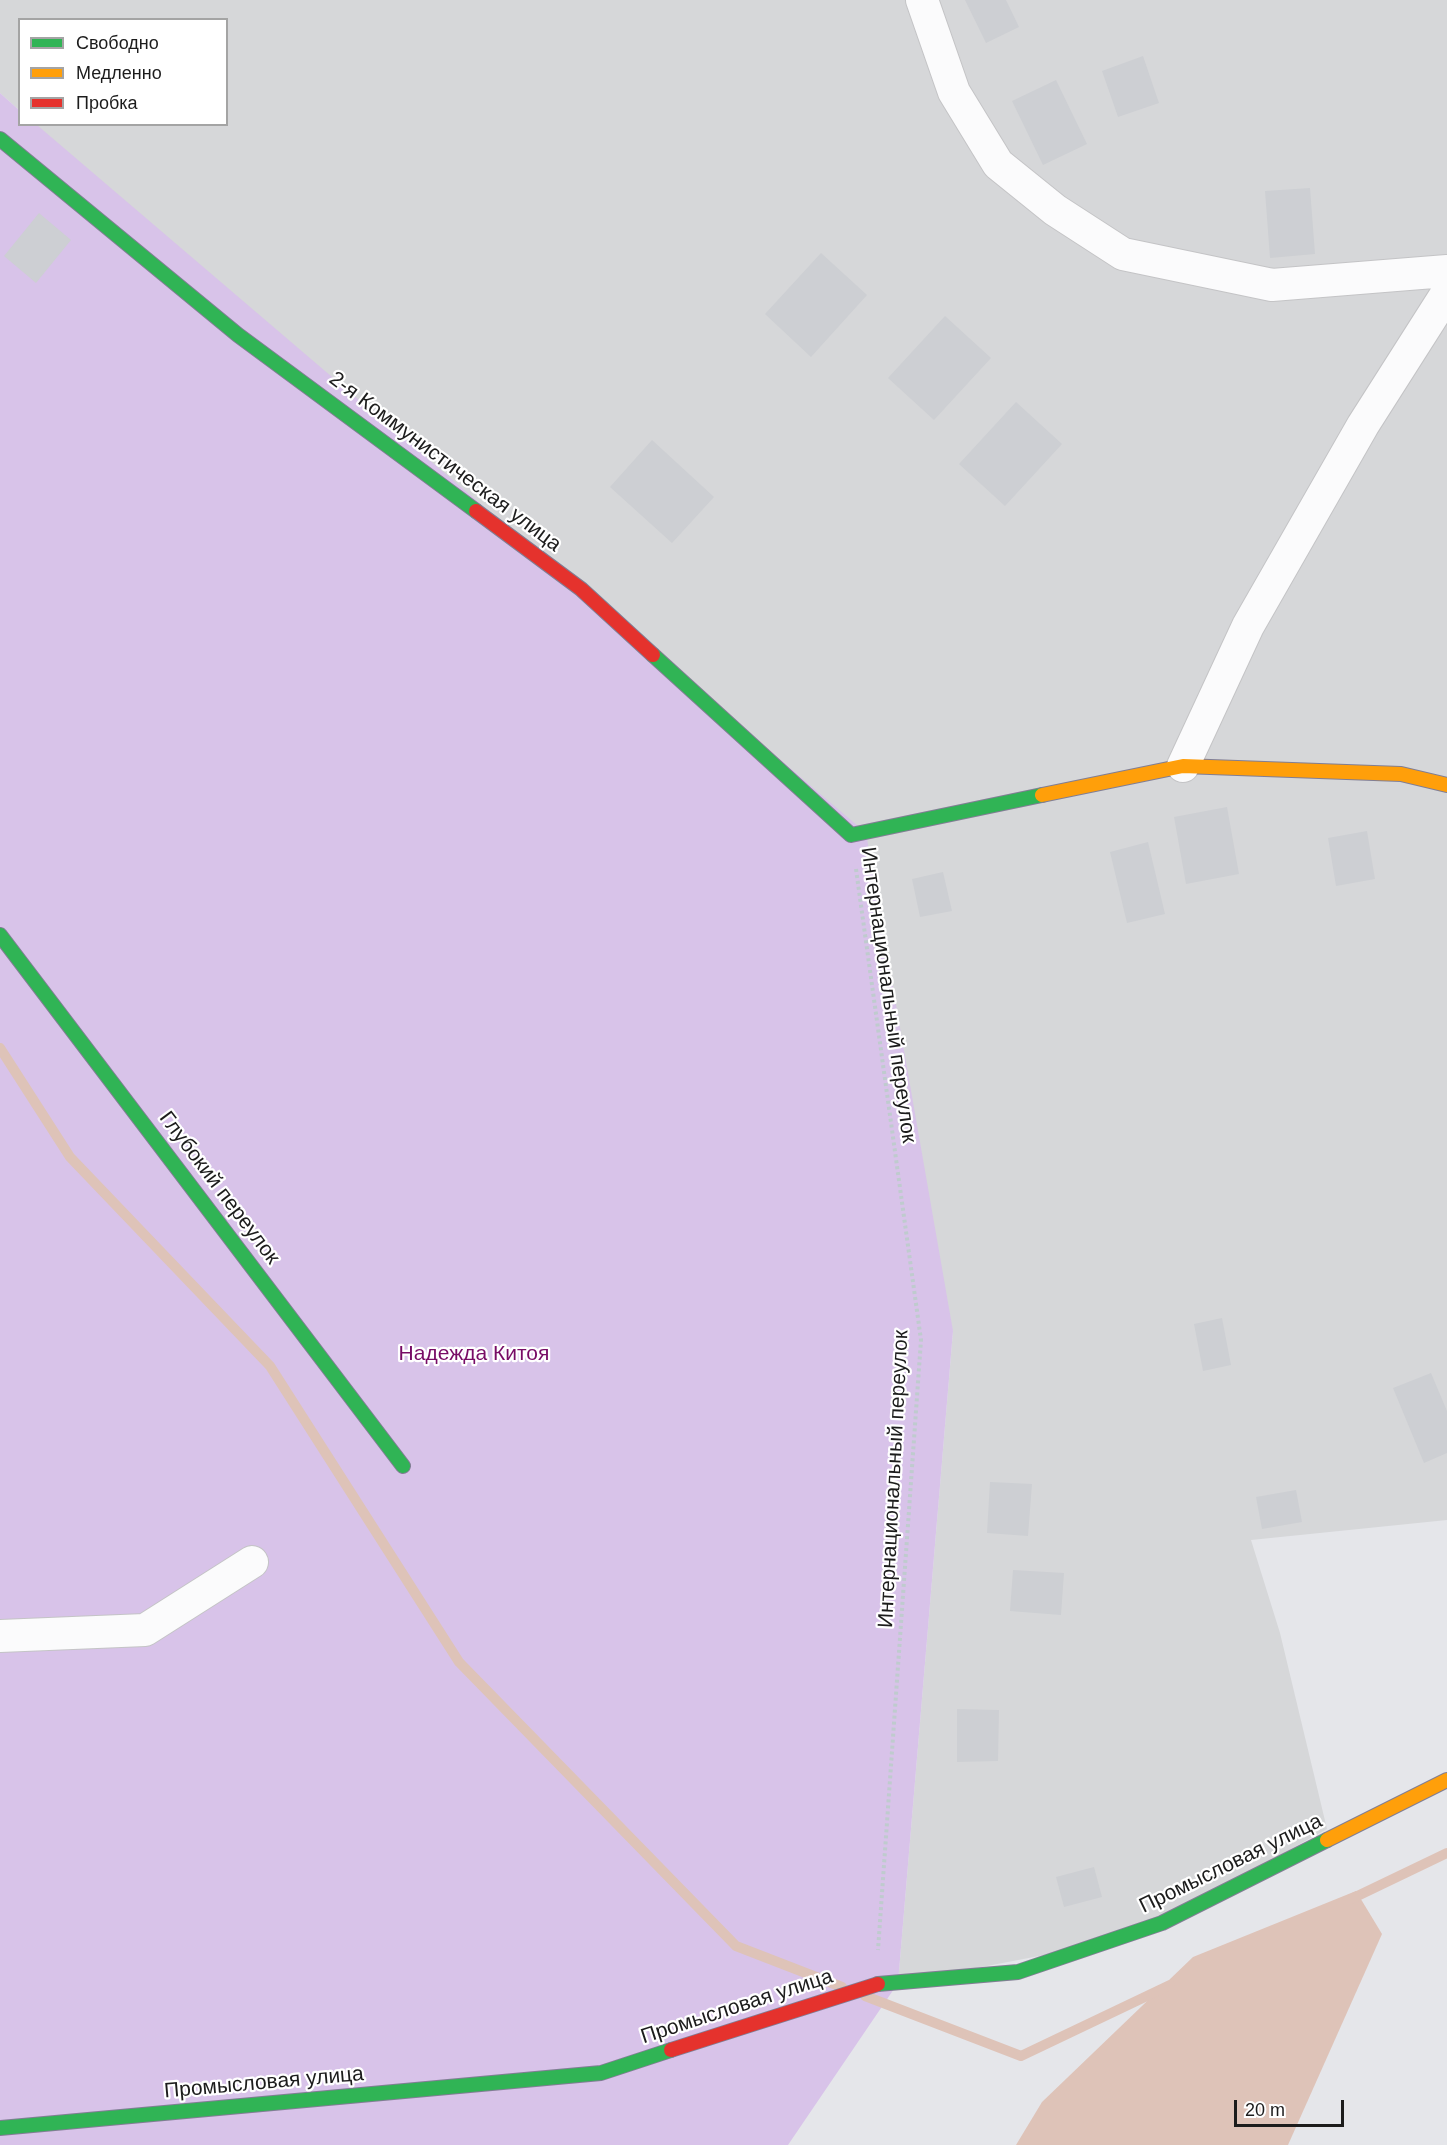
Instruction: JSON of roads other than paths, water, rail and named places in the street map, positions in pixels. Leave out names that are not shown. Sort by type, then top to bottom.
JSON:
[{"type":"street","points":[[922,0],[954,92],[998,164],[1055,210],[1124,254],[1272,285],[1447,271]]},
{"type":"street","name":"2-я Коммунистическая улица","points":[[0,139],[238,334],[581,589],[851,835],[1183,766]]},
{"type":"street","points":[[1447,293],[1363,425],[1248,626],[1183,766],[1401,774],[1447,785]]},
{"type":"street","name":"Глубокий переулок","points":[[0,935],[403,1466]]},
{"type":"street","points":[[0,1636],[145,1630],[252,1562]]},
{"type":"street","name":"Промысловая улица","points":[[0,2128],[601,2073],[875,1984],[1018,1971],[1162,1923],[1447,1780]]},
{"type":"waterway","points":[[0,1048],[70,1157],[270,1366],[459,1662],[736,1946],[842,1987]]},
{"type":"waterway","points":[[1347,1901],[1447,1853]]},
{"type":"waterway","points":[[865,1996],[1021,2056],[1170,1985]]},
{"type":"park label","name":"Надежда Китоя","points":[[474,1354]]}]
